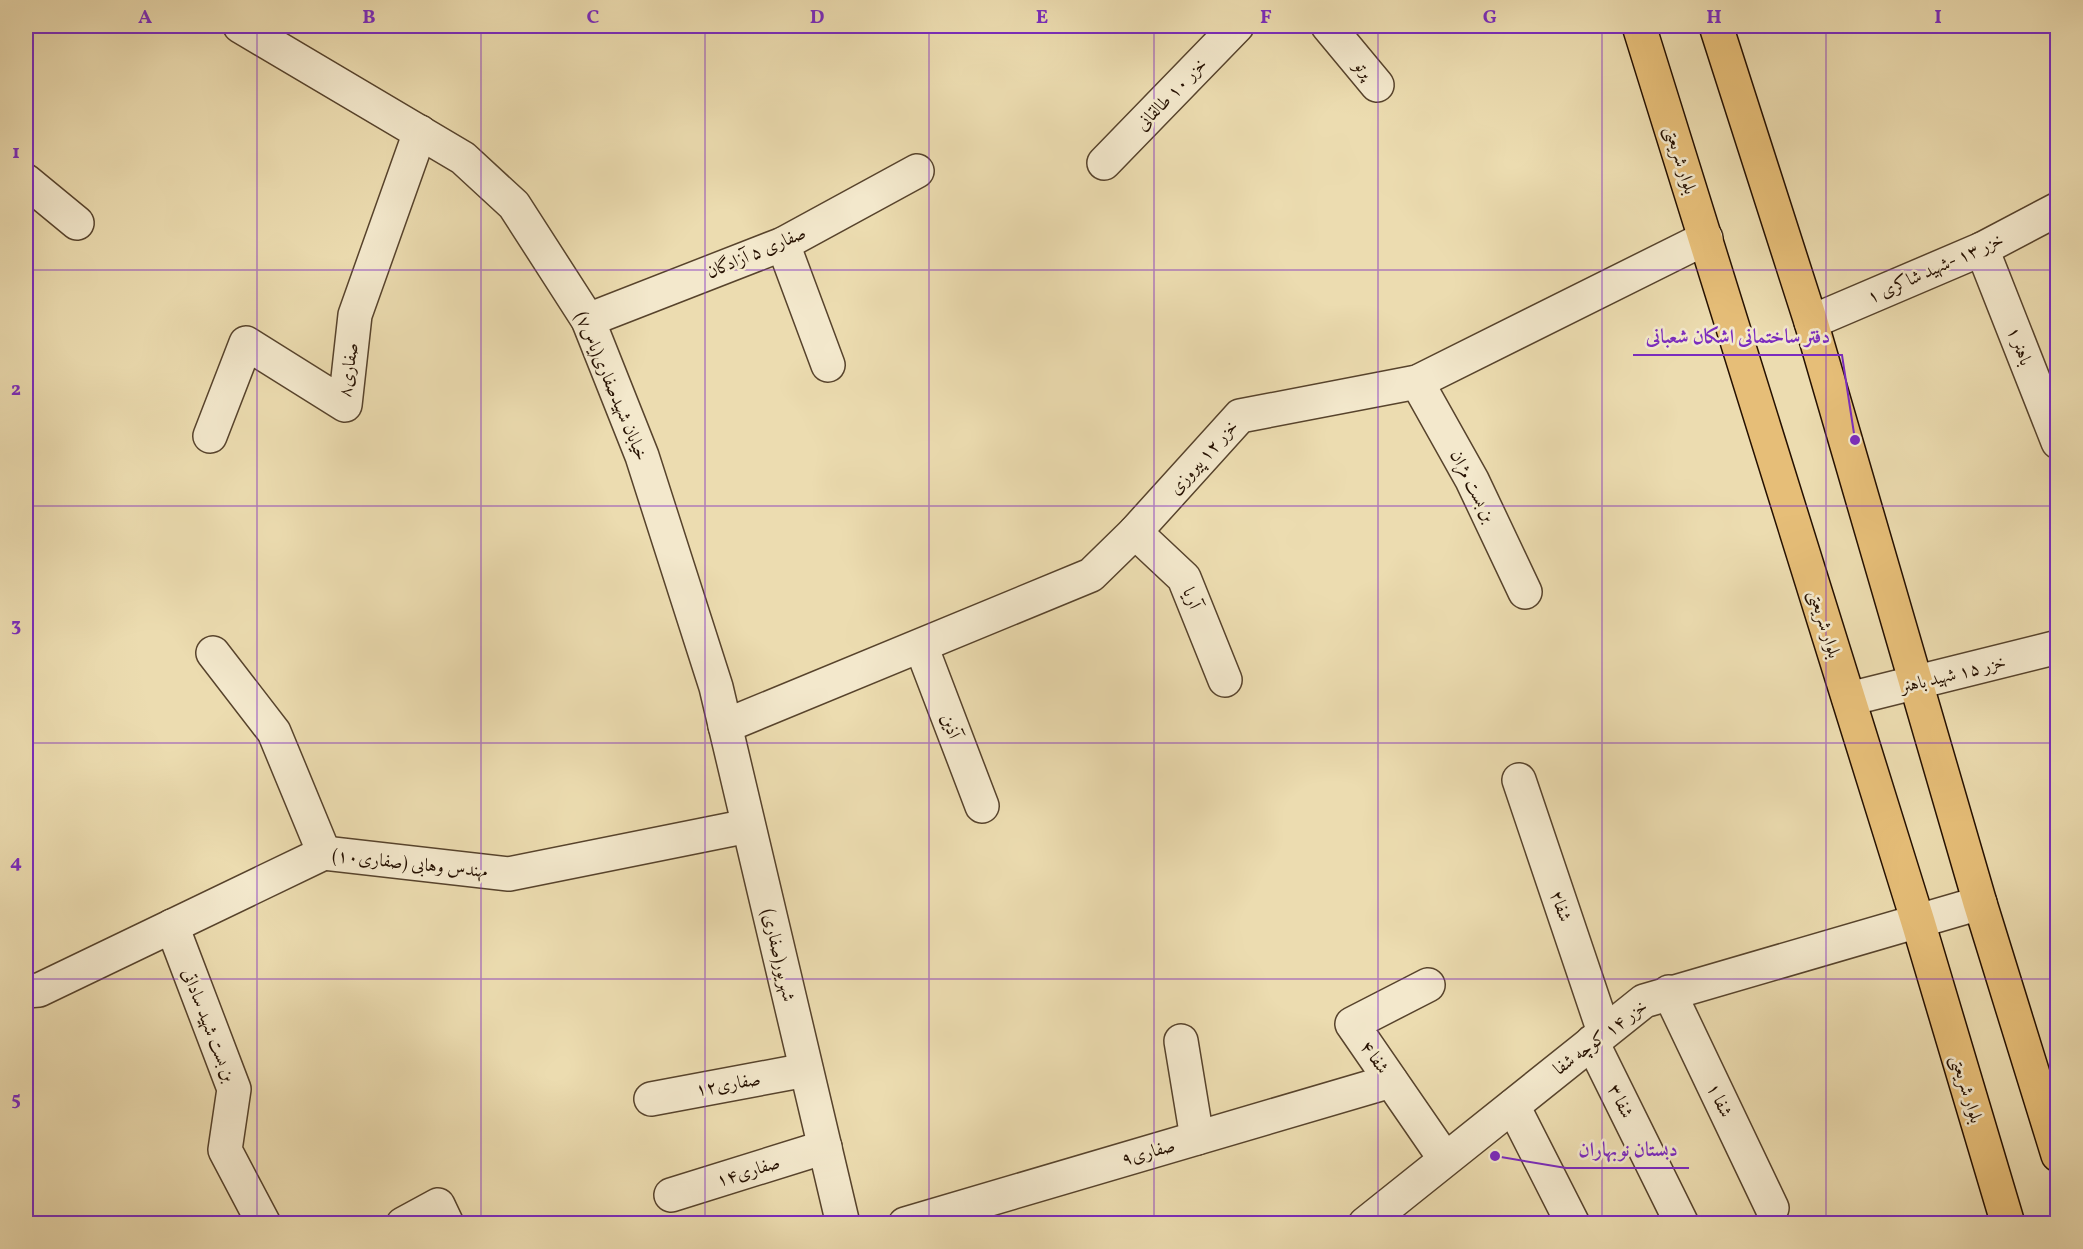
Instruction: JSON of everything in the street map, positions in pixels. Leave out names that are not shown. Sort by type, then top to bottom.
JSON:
[{"type":"main road","name":"بلوار شریعتی","points":[[1639,26],[1918,922],[2008,1224]]},
{"type":"main road","points":[[1716,26],[1811,322],[1918,682],[1980,903],[2058,1155]]},
{"type":"street","name":"خیابان شهیدصفاری(یاس۷)","points":[[240,26],[463,158],[514,205],[588,320],[642,456],[716,687]]},
{"type":"street","name":"خزر ۱۰ طالقانی","points":[[1104,163],[1237,26]]},
{"type":"street","name":"پرتو","points":[[1328,26],[1377,85]]},
{"type":"street","name":"صفاری۸","points":[[210,436],[246,343],[345,405],[355,315],[420,132]]},
{"type":"street","name":"صفاری ۵ آزادگان","points":[[588,320],[783,244],[917,171]]},
{"type":"street","points":[[26,181],[77,223]]},
{"type":"street","name":"خزر ۱۳ -شهید شاکری ۱","points":[[1811,322],[1982,249],[2058,209]]},
{"type":"street","name":"خزر ۱۲ پیروزی","points":[[725,726],[1091,575],[1135,532],[1240,416],[1417,382],[1706,238]]},
{"type":"street","points":[[783,244],[828,365]]},
{"type":"street","name":"باهنر ۱","points":[[1982,249],[2056,436]]},
{"type":"street","name":"بن بست مژان","points":[[1417,382],[1472,480],[1525,592]]},
{"type":"street","name":"آریا","points":[[1135,532],[1184,578],[1225,680]]},
{"type":"street","name":"آذین","points":[[921,646],[982,806]]},
{"type":"street","name":"خزر ۱۵ شهید باهنر","points":[[1849,699],[2058,647]]},
{"type":"street","points":[[213,653],[274,732],[324,854]]},
{"type":"street","name":"شهریور(صفاری)","points":[[716,687],[843,1224]]},
{"type":"street","name":"شفا۲","points":[[1519,780],[1598,1037]]},
{"type":"street","name":"مهندس وهابی (صفاری۱۰)","points":[[26,991],[39,990],[324,854],[509,874],[748,826]]},
{"type":"street","name":"خزر ۱۴ کوچه شفا","points":[[1365,1224],[1644,1001],[1980,903]]},
{"type":"street","name":"بن بست شهید ساداتی","points":[[172,926],[234,1089],[225,1150],[264,1224]]},
{"type":"street","name":"شفا ۴","points":[[1428,985],[1352,1024],[1445,1159]]},
{"type":"street","name":"شفا ۱","points":[[1669,992],[1772,1208]]},
{"type":"street","name":"شفا ۳","points":[[1598,1037],[1682,1224]]},
{"type":"street","points":[[1181,1041],[1197,1138]]},
{"type":"street","name":"صفاری۱۲","points":[[651,1098],[806,1070]]},
{"type":"street","name":"صفاری۹","points":[[905,1224],[1391,1081]]},
{"type":"street","points":[[1513,1106],[1573,1224]]},
{"type":"street","name":"صفاری۱۴","points":[[671,1195],[825,1147]]},
{"type":"street","points":[[404,1224],[438,1204],[447,1224]]},
{"type":"place","name":"دفتر ساختمانی اشکان شعبانی","points":[[1855,440]]},
{"type":"place","name":"دبستان نوبهاران","points":[[1495,1156]]}]
